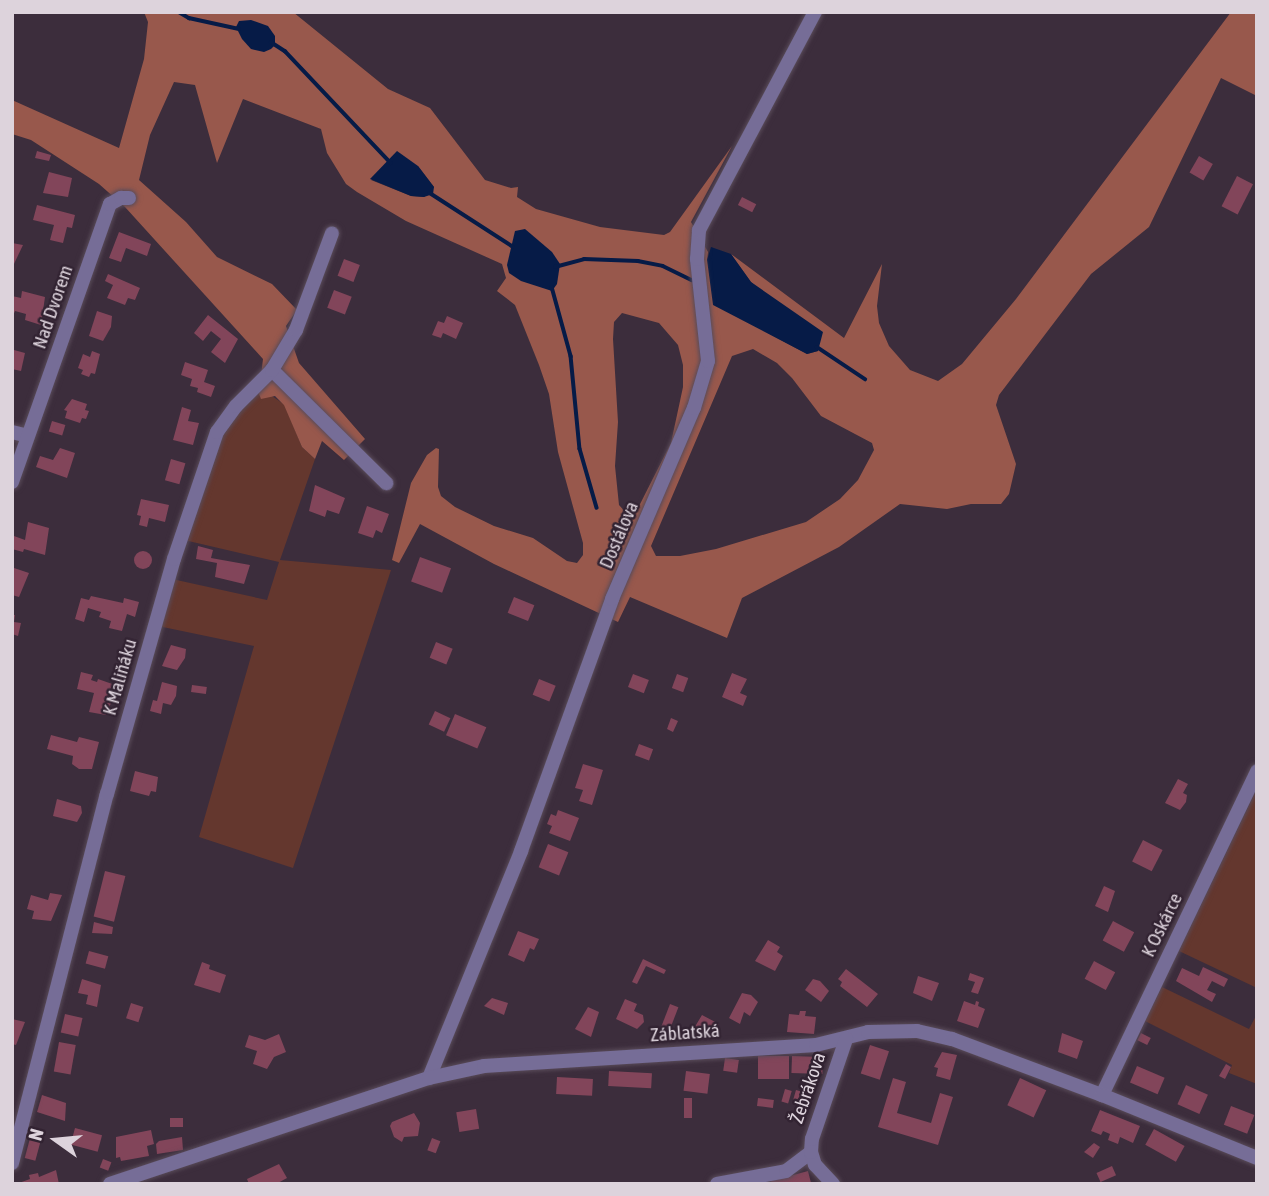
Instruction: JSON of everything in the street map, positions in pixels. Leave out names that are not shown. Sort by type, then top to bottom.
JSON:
[{"type":"street","name":"Dostálova","points":[[429,1078],[521,851],[612,599],[694,408],[708,361],[697,259],[699,230],[815,12]]},
{"type":"street","name":"Nad Dvorem","points":[[12,482],[110,204],[121,198],[129,198]]},
{"type":"street","name":"K Maliňáku","points":[[12,1163],[107,794],[174,559],[218,432],[236,406],[272,370],[296,330],[332,233]]},
{"type":"street","points":[[272,370],[386,483]]},
{"type":"street","points":[[12,432],[28,436]]},
{"type":"street","name":"K Oskárce","points":[[1102,1095],[1257,771]]},
{"type":"street","name":"Záblatská","points":[[110,1184],[429,1078],[484,1066],[816,1045],[868,1032],[917,1031],[952,1038],[1257,1158]]},
{"type":"street","name":"Žebrákova","points":[[833,1184],[815,1165],[810,1152],[813,1129],[846,1039]]},
{"type":"street","points":[[717,1184],[786,1171],[810,1152]]},
{"type":"shaded area","points":[[144,12],[293,12],[388,89],[430,108],[485,180],[511,188],[518,187],[517,197],[536,209],[600,227],[664,235],[670,232],[732,146],[691,222],[708,252],[707,260],[768,333],[807,354],[818,351],[751,282],[731,254],[844,338],[882,264],[877,306],[879,323],[889,346],[910,370],[938,381],[962,364],[1016,299],[1231,12],[1257,12],[1257,96],[1221,78],[1149,227],[1091,274],[999,395],[996,405],[1016,464],[1009,494],[1001,504],[971,504],[947,509],[900,504],[839,547],[742,598],[727,638],[630,597],[618,622],[494,564],[420,524],[399,563],[392,560],[411,483],[427,455],[436,448],[439,449],[438,487],[441,496],[455,507],[494,526],[533,538],[567,561],[577,563],[583,555],[583,543],[558,452],[549,394],[515,305],[497,291],[506,278],[502,264],[406,221],[357,192],[346,184],[327,153],[321,129],[243,99],[217,163],[195,85],[174,82],[150,135],[139,180],[186,222],[217,257],[272,284],[297,310],[286,326],[299,363],[365,439],[344,460],[322,441],[315,459],[302,447],[284,405],[275,396],[261,399],[259,394],[263,359],[125,207],[99,184],[31,140],[12,134],[12,100],[119,148],[144,59],[148,22]],"holes":[[[418,166],[434,187],[424,197],[411,196],[371,180]],[[622,313],[659,323],[678,345],[683,365],[683,387],[671,443],[634,516],[629,516],[619,505],[615,466],[618,422],[614,322]],[[753,349],[777,363],[821,416],[872,443],[874,450],[858,480],[840,499],[806,522],[716,549],[680,556],[656,556],[651,546],[732,356]]]},
{"type":"shaded area","points":[[259,387],[285,405],[302,447],[315,459],[280,560],[391,570],[293,868],[199,837],[254,646],[158,626],[172,579],[267,600],[279,562],[184,540],[219,439]]},
{"type":"shaded area","points":[[1257,789],[1257,988],[1179,951]]},
{"type":"shaded area","points":[[1162,987],[1249,1029],[1257,1014],[1257,1084],[1229,1073],[1232,1065],[1145,1021]]},
{"type":"water","points":[[251,20],[268,26],[275,36],[275,45],[271,49],[264,52],[251,49],[242,39],[236,27],[239,21]]},
{"type":"water","points":[[397,151],[418,166],[434,187],[433,194],[424,197],[411,196],[370,179]]},
{"type":"water","points":[[525,229],[552,252],[560,264],[557,284],[552,291],[521,281],[509,273],[507,265],[515,231]]},
{"type":"water","points":[[711,247],[731,254],[751,282],[823,332],[818,351],[807,354],[713,305],[707,260]]},
{"type":"building","points":[[37,151],[51,155],[49,161],[35,158]]},
{"type":"building","points":[[1199,156],[1213,164],[1203,180],[1190,172]]},
{"type":"building","points":[[49,172],[72,178],[68,197],[43,193]]},
{"type":"building","points":[[1237,176],[1253,184],[1238,214],[1222,206]]},
{"type":"building","points":[[742,197],[756,204],[752,212],[738,205]]},
{"type":"building","points":[[37,205],[75,215],[72,228],[67,227],[63,243],[50,240],[54,225],[33,220]]},
{"type":"building","points":[[119,232],[151,244],[147,256],[126,248],[121,262],[109,258]]},
{"type":"building","points":[[12,243],[23,245],[13,266],[12,266]]},
{"type":"building","points":[[344,259],[360,265],[353,282],[338,276]]},
{"type":"building","points":[[108,274],[140,288],[135,300],[128,298],[125,305],[107,298],[113,285],[105,281]]},
{"type":"building","points":[[334,290],[352,297],[345,315],[327,308]]},
{"type":"building","points":[[22,291],[45,297],[41,325],[25,320],[26,314],[15,311],[12,318],[12,296],[21,298]]},
{"type":"building","points":[[97,311],[112,316],[111,327],[103,341],[89,336]]},
{"type":"building","points":[[208,315],[238,339],[225,363],[211,352],[221,339],[211,331],[203,341],[194,333]]},
{"type":"building","points":[[447,316],[463,323],[456,339],[443,333],[441,338],[432,335],[438,321],[444,323]]},
{"type":"building","points":[[14,350],[25,353],[21,371],[12,369]]},
{"type":"building","points":[[92,351],[100,354],[95,374],[91,373],[89,377],[81,374],[83,370],[78,368],[83,354],[90,357]]},
{"type":"building","points":[[185,362],[208,370],[204,382],[215,386],[211,397],[197,392],[198,388],[190,386],[192,379],[181,375]]},
{"type":"building","points":[[72,399],[87,404],[85,410],[89,411],[86,419],[82,418],[80,423],[65,418],[67,411],[64,410]]},
{"type":"building","points":[[182,407],[191,410],[188,421],[199,423],[193,445],[173,440]]},
{"type":"building","points":[[52,421],[65,425],[62,436],[49,432]]},
{"type":"building","points":[[60,448],[75,453],[67,478],[36,467],[40,456],[53,460]]},
{"type":"building","points":[[171,459],[185,463],[179,484],[165,480]]},
{"type":"building","points":[[315,485],[345,498],[339,514],[327,510],[325,517],[309,511]]},
{"type":"building","points":[[141,499],[169,505],[165,522],[149,518],[147,527],[139,525],[141,516],[137,515]]},
{"type":"building","points":[[367,506],[389,514],[382,533],[376,530],[373,538],[358,533]]},
{"type":"building","points":[[28,522],[49,528],[45,555],[24,549],[23,552],[12,549],[14,536],[25,540]]},
{"type":"building","points":[[198,546],[213,550],[211,558],[250,565],[244,584],[215,577],[217,563],[196,559]]},
{"type":"building","points":[[143,551],[149,554],[152,560],[149,566],[143,569],[137,566],[134,560],[137,554]]},
{"type":"building","points":[[420,557],[451,568],[442,593],[411,581]]},
{"type":"building","points":[[14,568],[29,573],[19,597],[12,595]]},
{"type":"building","points":[[91,596],[123,603],[124,598],[139,602],[135,617],[127,614],[122,631],[109,628],[111,621],[99,617],[101,612],[88,608],[84,622],[75,619],[81,598],[89,600]]},
{"type":"building","points":[[514,597],[534,605],[528,621],[508,613]]},
{"type":"building","points":[[12,615],[15,615],[14,622],[21,623],[18,636],[12,634]]},
{"type":"building","points":[[436,642],[453,649],[446,665],[430,658]]},
{"type":"building","points":[[171,645],[186,649],[185,658],[177,670],[162,666]]},
{"type":"building","points":[[81,672],[93,675],[91,680],[97,682],[98,679],[118,686],[106,715],[89,712],[94,693],[77,689]]},
{"type":"building","points":[[732,673],[747,679],[740,693],[747,696],[743,706],[722,697]]},
{"type":"building","points":[[633,674],[649,680],[644,693],[628,687]]},
{"type":"building","points":[[677,674],[688,678],[683,692],[672,688]]},
{"type":"building","points":[[539,679],[556,686],[549,702],[533,695]]},
{"type":"building","points":[[162,682],[177,686],[171,705],[163,703],[161,714],[150,711],[153,700],[157,701]]},
{"type":"building","points":[[192,685],[207,687],[206,694],[191,692]]},
{"type":"building","points":[[435,711],[450,718],[444,732],[429,725]]},
{"type":"building","points":[[455,714],[486,727],[477,748],[446,735]]},
{"type":"building","points":[[671,718],[678,721],[673,732],[667,729]]},
{"type":"building","points":[[51,735],[77,742],[79,737],[99,742],[92,769],[79,769],[72,764],[73,756],[47,749]]},
{"type":"building","points":[[639,744],[653,749],[649,760],[635,755]]},
{"type":"building","points":[[583,764],[603,770],[592,805],[579,801],[583,790],[575,788]]},
{"type":"building","points":[[135,771],[158,777],[156,792],[151,791],[149,796],[130,791]]},
{"type":"building","points":[[1178,779],[1188,784],[1183,793],[1187,795],[1186,802],[1180,810],[1165,803]]},
{"type":"building","points":[[57,799],[81,806],[82,813],[77,822],[53,816]]},
{"type":"building","points":[[558,810],[579,818],[570,841],[549,833],[552,826],[547,824],[551,814],[556,816]]},
{"type":"building","points":[[1143,840],[1163,850],[1152,871],[1132,861]]},
{"type":"building","points":[[548,844],[568,852],[559,875],[539,867]]},
{"type":"building","points":[[105,871],[125,876],[114,922],[94,917]]},
{"type":"building","points":[[1104,886],[1115,891],[1108,912],[1095,906]]},
{"type":"building","points":[[50,893],[62,895],[51,921],[32,919],[34,911],[27,909],[31,895],[48,900]]},
{"type":"building","points":[[1113,921],[1134,932],[1124,952],[1103,940]]},
{"type":"building","points":[[94,922],[113,927],[112,934],[92,933]]},
{"type":"building","points":[[518,931],[539,939],[534,950],[530,948],[524,962],[508,955]]},
{"type":"building","points":[[768,940],[780,947],[777,952],[783,956],[775,971],[755,961]]},
{"type":"building","points":[[89,951],[108,956],[105,969],[86,964]]},
{"type":"building","points":[[643,959],[666,970],[664,974],[646,966],[637,984],[632,982]]},
{"type":"building","points":[[1094,961],[1115,972],[1106,990],[1085,979]]},
{"type":"building","points":[[202,962],[210,965],[209,969],[226,975],[220,993],[194,985]]},
{"type":"building","points":[[1203,967],[1228,979],[1224,987],[1212,981],[1207,990],[1216,994],[1212,1002],[1176,981],[1182,968],[1199,976]]},
{"type":"building","points":[[846,969],[878,994],[867,1007],[840,986],[842,982],[838,979]]},
{"type":"building","points":[[970,973],[984,978],[978,994],[971,992],[975,982],[968,980]]},
{"type":"building","points":[[918,976],[939,983],[932,1001],[913,993]]},
{"type":"building","points":[[82,979],[101,985],[97,1007],[86,1004],[88,995],[78,993]]},
{"type":"building","points":[[813,979],[820,981],[829,991],[821,1002],[805,990]]},
{"type":"building","points":[[742,993],[751,995],[758,1002],[750,1016],[744,1012],[740,1024],[729,1018]]},
{"type":"building","points":[[492,998],[508,1003],[504,1015],[484,1006]]},
{"type":"building","points":[[625,999],[637,1004],[634,1011],[643,1015],[644,1022],[637,1029],[616,1019]]},
{"type":"building","points":[[964,1001],[975,1005],[976,1001],[979,1002],[978,1006],[985,1009],[978,1028],[957,1021]]},
{"type":"building","points":[[131,1003],[143,1007],[138,1022],[126,1018]]},
{"type":"building","points":[[670,1004],[678,1007],[669,1031],[661,1027]]},
{"type":"building","points":[[588,1007],[599,1012],[591,1037],[575,1029]]},
{"type":"building","points":[[800,1011],[806,1011],[805,1016],[816,1017],[814,1034],[787,1032],[789,1014],[799,1015]]},
{"type":"building","points":[[65,1014],[83,1018],[78,1037],[61,1033]]},
{"type":"building","points":[[702,1015],[719,1024],[713,1035],[703,1029],[700,1034],[693,1030]]},
{"type":"building","points":[[12,1019],[25,1022],[16,1045],[12,1044]]},
{"type":"building","points":[[1062,1033],[1083,1041],[1077,1059],[1058,1052]]},
{"type":"building","points":[[1141,1033],[1151,1038],[1147,1045],[1137,1040]]},
{"type":"building","points":[[279,1034],[286,1052],[274,1057],[267,1069],[253,1064],[257,1051],[245,1047],[249,1035],[265,1040]]},
{"type":"building","points":[[59,1042],[76,1045],[71,1074],[54,1072]]},
{"type":"building","points":[[870,1045],[889,1051],[880,1080],[861,1074]]},
{"type":"building","points":[[942,1052],[957,1055],[950,1080],[936,1076],[938,1068],[934,1067]]},
{"type":"building","points":[[758,1056],[789,1056],[789,1079],[758,1079]]},
{"type":"building","points":[[792,1056],[823,1057],[822,1074],[791,1073]]},
{"type":"building","points":[[725,1058],[739,1060],[737,1073],[723,1071]]},
{"type":"building","points":[[1226,1064],[1231,1067],[1225,1079],[1219,1076]]},
{"type":"building","points":[[1137,1066],[1165,1078],[1158,1094],[1130,1083]]},
{"type":"building","points":[[609,1071],[652,1073],[651,1088],[608,1086]]},
{"type":"building","points":[[686,1071],[710,1074],[707,1094],[684,1091]]},
{"type":"building","points":[[557,1077],[593,1079],[592,1096],[556,1094]]},
{"type":"building","points":[[893,1078],[906,1082],[897,1113],[931,1123],[940,1093],[953,1097],[938,1145],[878,1127]]},
{"type":"building","points":[[1020,1078],[1046,1090],[1034,1117],[1007,1105]]},
{"type":"building","points":[[1186,1085],[1208,1095],[1199,1114],[1177,1104]]},
{"type":"building","points":[[785,1089],[792,1091],[788,1103],[781,1101]]},
{"type":"building","points":[[796,1090],[803,1092],[799,1103],[793,1102]]},
{"type":"building","points":[[42,1095],[66,1103],[65,1121],[37,1112]]},
{"type":"building","points":[[684,1098],[692,1098],[692,1118],[684,1118]]},
{"type":"building","points":[[758,1098],[774,1100],[773,1108],[757,1106]]},
{"type":"building","points":[[1231,1106],[1254,1115],[1247,1134],[1224,1125]]},
{"type":"building","points":[[476,1109],[479,1129],[459,1132],[456,1112]]},
{"type":"building","points":[[1100,1110],[1140,1126],[1133,1143],[1120,1137],[1118,1144],[1108,1140],[1110,1134],[1103,1131],[1101,1135],[1091,1131]]},
{"type":"building","points":[[414,1113],[420,1123],[418,1136],[404,1137],[402,1142],[394,1137],[390,1126],[392,1122]]},
{"type":"building","points":[[170,1118],[183,1118],[183,1127],[170,1127]]},
{"type":"building","points":[[33,1127],[44,1130],[35,1161],[25,1158]]},
{"type":"building","points":[[75,1128],[102,1135],[98,1152],[71,1144]]},
{"type":"building","points":[[1154,1129],[1185,1146],[1176,1162],[1145,1145]]},
{"type":"building","points":[[151,1130],[154,1144],[147,1146],[149,1156],[121,1161],[120,1157],[116,1158],[116,1137]]},
{"type":"building","points":[[182,1137],[183,1150],[157,1154],[156,1144],[159,1141]]},
{"type":"building","points":[[432,1138],[440,1141],[436,1153],[427,1150]]},
{"type":"building","points":[[1094,1143],[1100,1147],[1093,1158],[1084,1152]]},
{"type":"building","points":[[103,1159],[111,1162],[108,1171],[100,1167]]},
{"type":"building","points":[[279,1164],[287,1178],[276,1184],[249,1184],[247,1179]]},
{"type":"building","points":[[1112,1166],[1116,1175],[1101,1182],[1096,1173]]},
{"type":"building","points":[[56,1170],[59,1184],[16,1184],[30,1179],[29,1175],[38,1173],[39,1177]]},
{"type":"building","points":[[808,1171],[811,1183],[772,1184],[771,1181]]},
{"type":"waterway","points":[[179,12],[189,18],[239,29]]},
{"type":"waterway","points":[[271,42],[285,51],[391,163]]},
{"type":"waterway","points":[[430,193],[512,246]]},
{"type":"waterway","points":[[555,267],[584,259],[638,261],[663,266],[692,280]]},
{"type":"waterway","points":[[552,287],[571,356],[580,449],[597,508]]},
{"type":"waterway","points":[[817,347],[865,379]]}]
